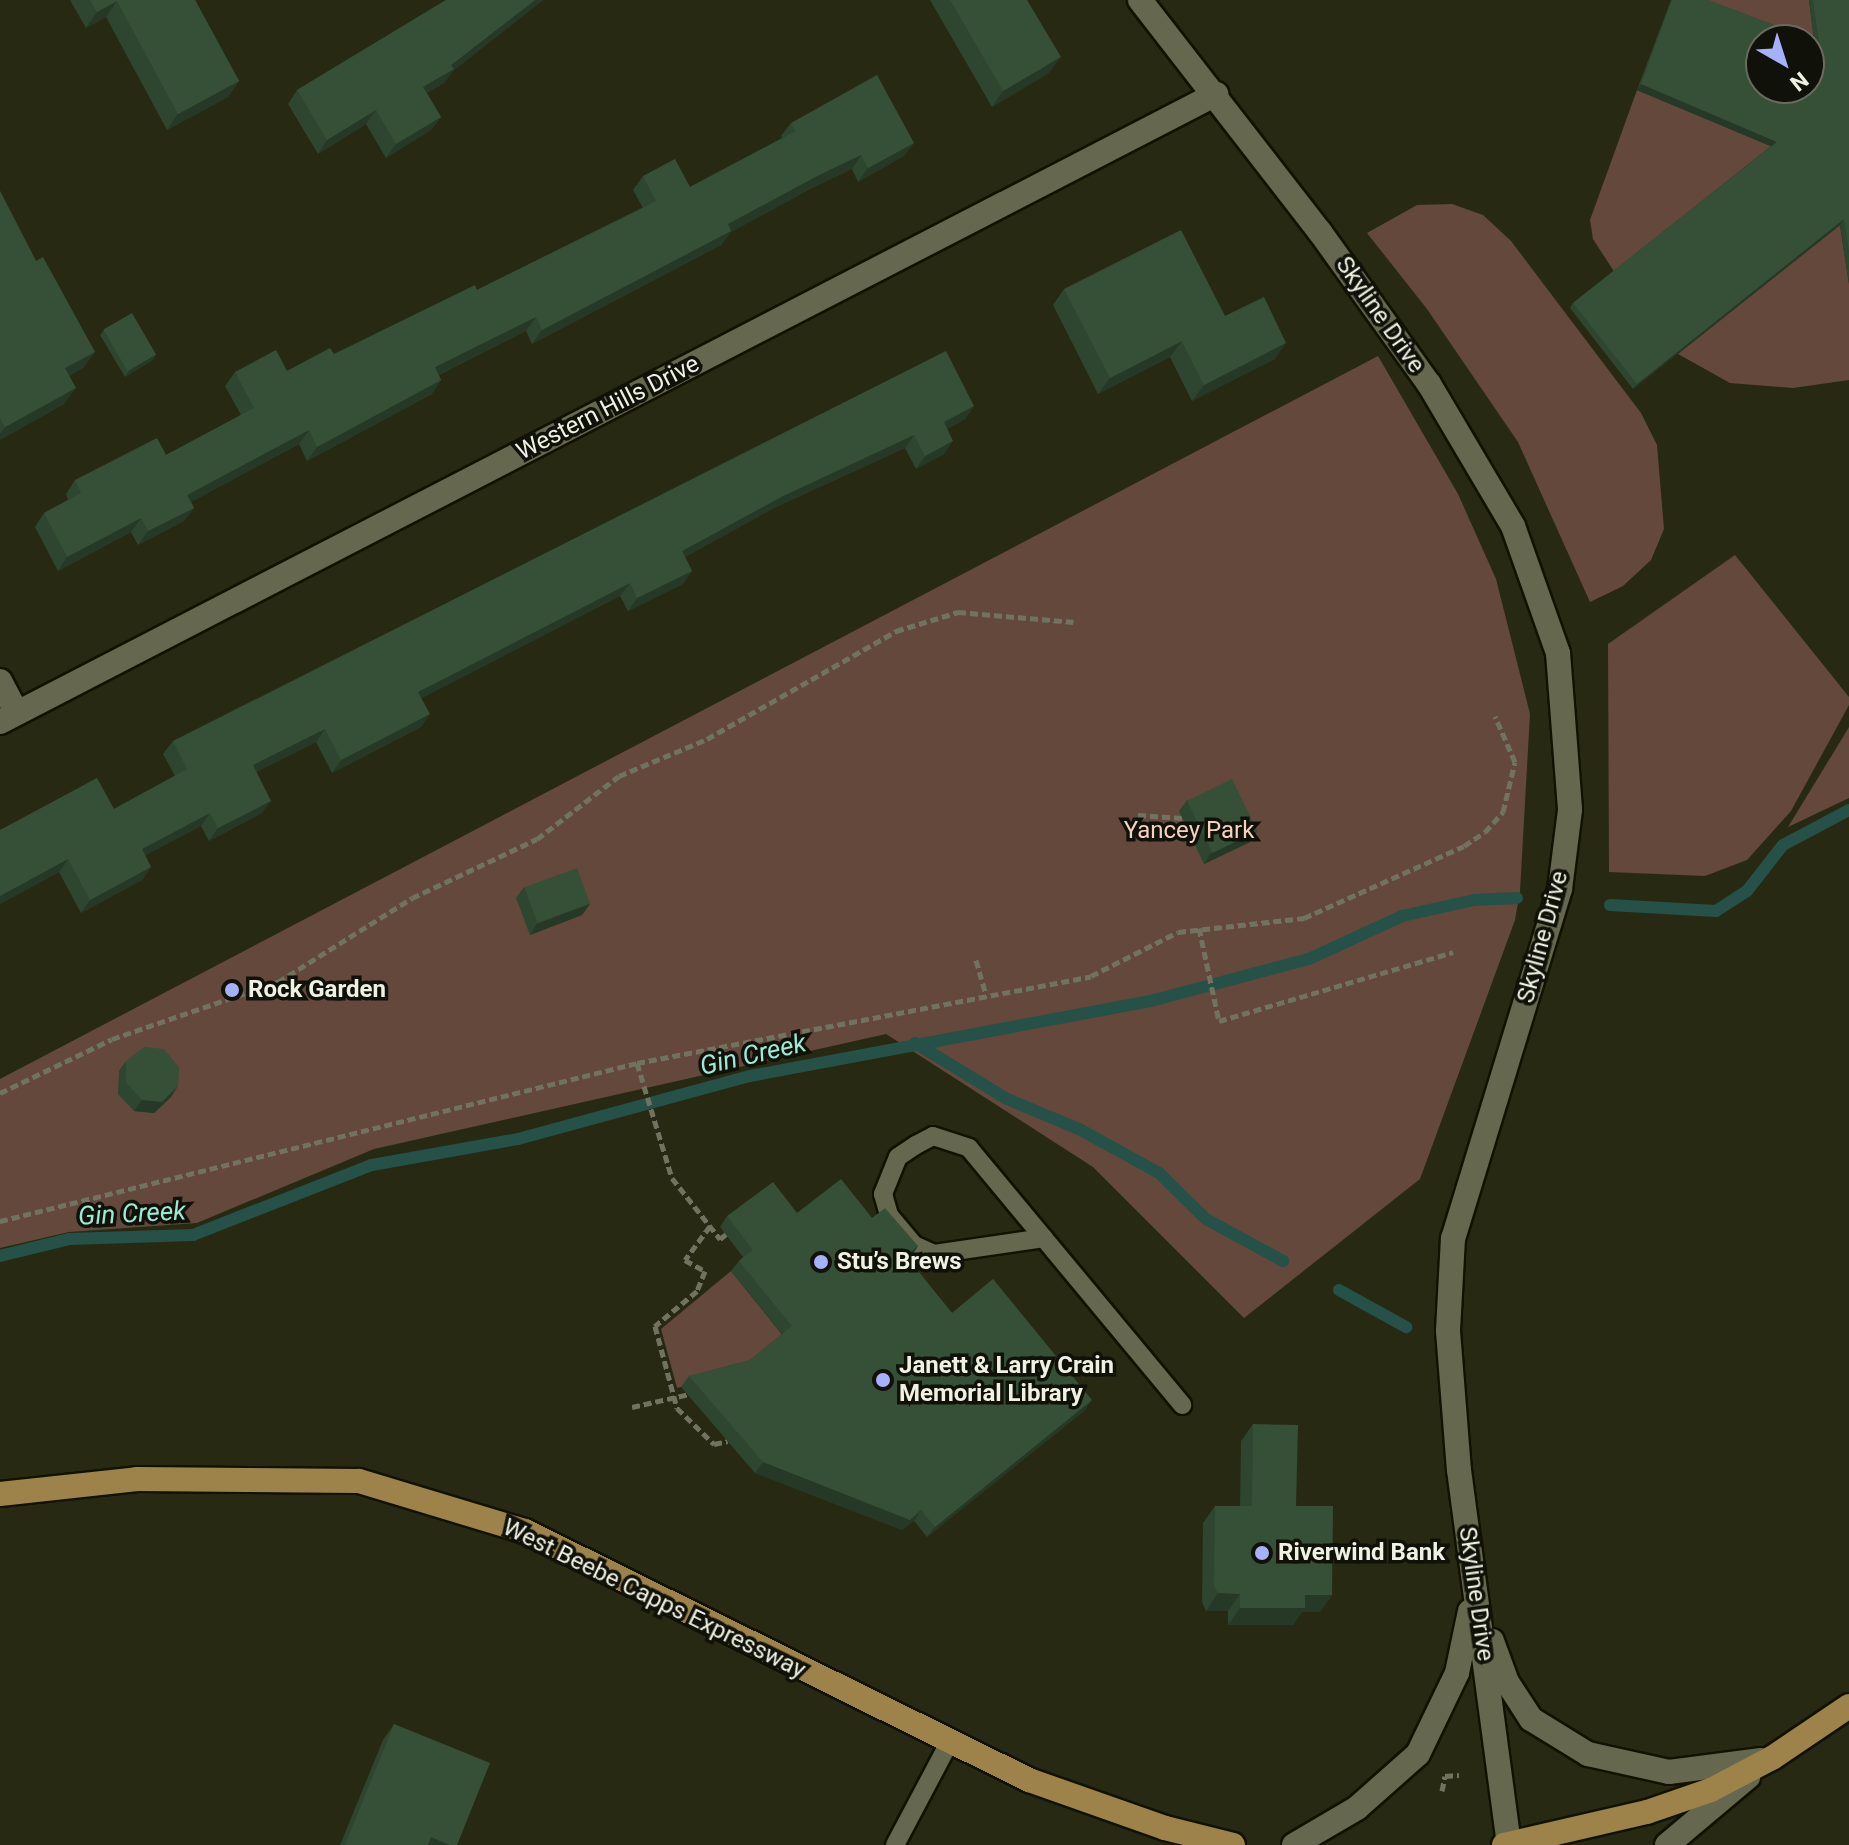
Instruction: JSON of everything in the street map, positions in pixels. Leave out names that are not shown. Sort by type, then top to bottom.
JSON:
[{"type":"main road","name":"West Beebe Capps Expressway","points":[[0,1494],[137,1479],[359,1481],[525,1531],[1029,1780],[1165,1828],[1233,1845]]},
{"type":"main road","points":[[1507,1845],[1647,1812],[1711,1790],[1772,1758],[1849,1706]]},
{"type":"street","name":"Skyline Drive","points":[[1140,0],[1216,94],[1429,384],[1513,526],[1558,653],[1570,810],[1560,889],[1453,1238],[1448,1331],[1474,1585],[1507,1845]]},
{"type":"street","name":"Western Hills Drive","points":[[8,717],[1216,94]]},
{"type":"street","points":[[0,681],[8,717]]},
{"type":"street","points":[[1474,1585],[1507,1682],[1531,1719],[1563,1742],[1628,1767],[1669,1772],[1772,1758]]},
{"type":"street","points":[[1294,1845],[1357,1808],[1418,1754],[1457,1673],[1474,1585]]},
{"type":"street","points":[[1667,1845],[1772,1758]]},
{"type":"lane","points":[[1044,1238],[934,1254],[914,1245],[889,1215],[883,1194],[898,1157],[933,1136],[969,1148],[1044,1238],[1182,1405]]},
{"type":"lane","points":[[895,1845],[949,1743]]},
{"type":"path","points":[[0,1093],[112,1039],[278,982],[412,898],[537,839],[619,776],[707,739],[896,631],[958,612],[1074,622]]},
{"type":"path","points":[[0,1221],[637,1063],[1091,976],[1178,932],[1304,918],[1464,846],[1503,812],[1513,787],[1515,762],[1495,716]]},
{"type":"path","points":[[1138,815],[1182,818]]},
{"type":"path","points":[[1199,928],[1219,1021],[1453,952]]},
{"type":"path","points":[[976,960],[986,995]]},
{"type":"path","points":[[637,1063],[667,1169],[720,1239],[733,1229]]},
{"type":"path","points":[[710,1226],[685,1260],[705,1271],[697,1291],[655,1326],[677,1408],[714,1444],[728,1441]]},
{"type":"path","points":[[632,1407],[701,1392]]},
{"type":"path","points":[[1442,1791],[1445,1776],[1459,1775]]},
{"type":"green space","points":[[1689,0],[1809,0],[1812,24],[1761,24]]},
{"type":"green space","points":[[1637,90],[1773,147],[1615,273],[1593,239],[1590,220]]},
{"type":"green space","points":[[1452,204],[1483,215],[1511,241],[1641,413],[1657,445],[1664,529],[1651,560],[1623,586],[1590,602],[1518,442],[1427,309],[1367,233],[1417,205]]},
{"type":"green space","points":[[1840,225],[1849,284],[1849,380],[1793,388],[1730,383],[1678,354]]},
{"type":"green space","name":"Yancey Park","points":[[1378,356],[1458,494],[1496,579],[1530,714],[1520,891],[1515,920],[1420,1179],[1244,1318],[1093,1167],[886,1034],[374,1149],[197,1223],[69,1232],[0,1248],[0,1079]]},
{"type":"green space","points":[[1735,555],[1849,697],[1849,705],[1791,811],[1747,860],[1705,876],[1609,872],[1608,644]]},
{"type":"green space","points":[[1849,727],[1849,798],[1788,827],[1843,737]]},
{"type":"green space","points":[[731,1271],[784,1337],[742,1371],[677,1388],[661,1329]]},
{"type":"building","points":[[90,0],[195,0],[239,81],[178,114],[117,1],[97,12]]},
{"type":"building","points":[[446,0],[535,0],[451,65],[454,69],[423,87],[441,117],[396,144],[376,110],[327,140],[297,90]]},
{"type":"building","points":[[950,0],[1027,0],[1061,57],[1003,91]]},
{"type":"building","points":[[1672,0],[1708,0],[1771,24],[1745,24],[1745,104],[1825,104],[1825,24],[1816,24],[1813,0],[1849,0],[1849,251],[1844,219],[1637,384],[1573,303],[1777,142],[1641,84]]},
{"type":"building","points":[[877,75],[914,143],[868,168],[861,155],[819,175],[728,224],[731,231],[542,330],[536,317],[435,367],[441,380],[317,447],[309,430],[187,495],[194,508],[148,531],[141,518],[67,557],[44,513],[81,493],[75,480],[157,438],[166,455],[254,408],[235,372],[276,350],[287,371],[330,348],[334,354],[475,285],[477,290],[656,201],[643,176],[675,159],[690,187],[796,131],[791,123]]},
{"type":"building","points":[[0,191],[36,261],[43,257],[95,352],[65,368],[76,388],[5,427],[0,418]]},
{"type":"building","points":[[1181,230],[1225,316],[1264,297],[1286,343],[1204,385],[1182,341],[1110,378],[1064,289]]},
{"type":"building","points":[[132,313],[156,355],[127,371],[103,330]]},
{"type":"building","points":[[946,351],[974,406],[944,422],[953,441],[925,456],[914,435],[783,496],[682,551],[692,571],[637,598],[630,583],[418,692],[430,714],[341,760],[325,729],[253,765],[271,801],[218,828],[210,813],[142,849],[151,867],[90,900],[68,859],[0,896],[0,830],[97,778],[114,809],[187,769],[173,741]]},
{"type":"building","points":[[1232,779],[1257,831],[1212,853],[1187,801]]},
{"type":"building","points":[[577,868],[590,904],[537,923],[524,887]]},
{"type":"building","points":[[144,1047],[164,1049],[179,1067],[178,1086],[162,1102],[142,1100],[126,1083],[126,1061]]},
{"type":"building","points":[[841,1179],[872,1218],[885,1208],[918,1246],[906,1256],[952,1313],[993,1279],[1092,1400],[935,1527],[921,1510],[910,1520],[763,1462],[689,1376],[750,1360],[792,1326],[739,1261],[753,1250],[727,1216],[773,1182],[797,1213]]},
{"type":"building","points":[[1253,1424],[1298,1425],[1296,1506],[1333,1506],[1332,1595],[1305,1595],[1305,1608],[1240,1608],[1240,1594],[1218,1593],[1214,1585],[1215,1506],[1252,1506]]},
{"type":"building","points":[[394,1724],[490,1763],[457,1845],[431,1837],[428,1845],[345,1845]]},
{"type":"waterway","name":"Gin Creek","points":[[1610,905],[1716,911],[1747,891],[1783,845],[1849,810]]},
{"type":"waterway","name":"Gin Creek","points":[[0,1256],[69,1239],[193,1235],[372,1165],[518,1139],[750,1076],[1147,1002],[1309,959],[1402,916],[1474,900],[1517,898]]},
{"type":"waterway","points":[[915,1043],[1007,1099],[1081,1130],[1159,1173],[1206,1219],[1283,1261]]},
{"type":"waterway","points":[[1339,1290],[1406,1327]]},
{"type":"place","name":"Rock Garden","points":[[232,990]]},
{"type":"place","name":"Stu’s Brews","points":[[821,1262]]},
{"type":"place","name":"Janett & Larry Crain Memorial Library","points":[[883,1380]]},
{"type":"place","name":"Riverwind Bank","points":[[1262,1553]]}]
